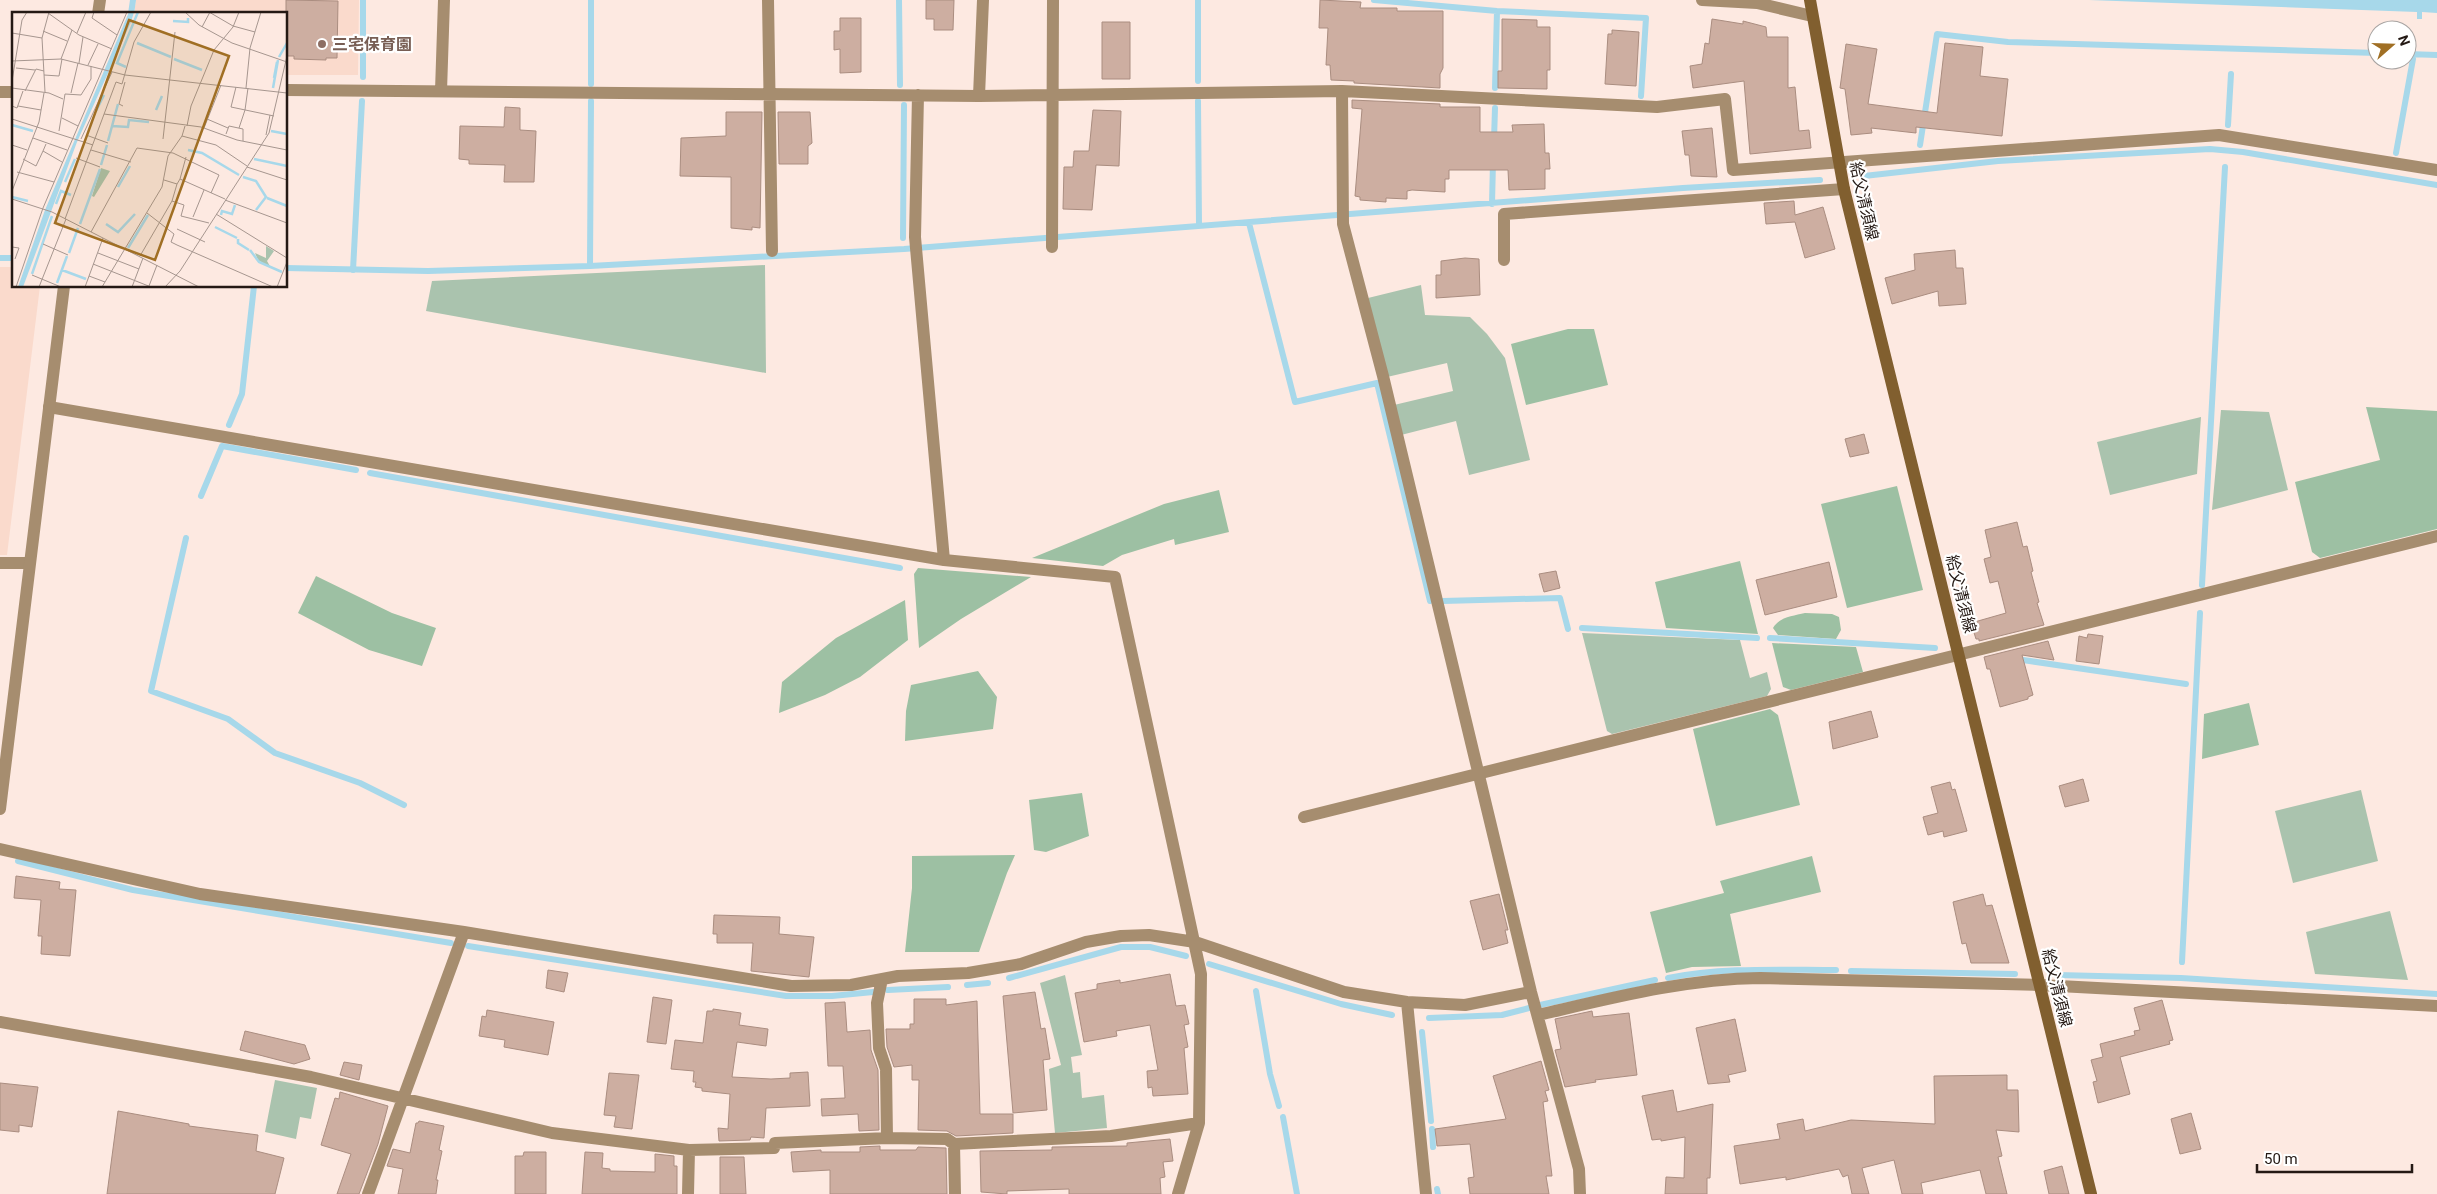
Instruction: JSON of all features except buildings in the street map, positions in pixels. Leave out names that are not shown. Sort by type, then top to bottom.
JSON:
[{"type":"main road","name":"給父清須線","points":[[1810,0],[1844,189],[2091,1194]]},
{"type":"street","points":[[441,91],[444,0]]},
{"type":"street","points":[[768,0],[768,94],[772,250]]},
{"type":"street","points":[[979,96],[983,0]]},
{"type":"street","points":[[1052,247],[1053,0]]},
{"type":"street","points":[[1702,0],[1758,3],[1812,16]]},
{"type":"street","points":[[288,90],[918,96],[1342,91],[1657,107],[1725,99],[1732,170],[2218,135],[2437,170]]},
{"type":"street","points":[[1342,91],[1343,224],[1382,376],[1532,992],[1579,1169],[1580,1194]]},
{"type":"street","points":[[918,96],[916,255],[944,560]]},
{"type":"street","points":[[1504,260],[1504,214],[1844,189]]},
{"type":"street","points":[[0,809],[64,288]]},
{"type":"street","points":[[48,407],[944,560],[1115,577],[1201,974],[1199,1124],[1178,1194]]},
{"type":"street","points":[[1304,817],[2437,536]]},
{"type":"street","points":[[0,563],[29,564]]},
{"type":"street","points":[[0,849],[200,894],[464,932],[791,986],[851,984],[898,976],[968,973],[1012,966],[1086,942],[1121,936],[1149,935],[1195,942],[1344,992],[1408,1002],[1465,1005],[1532,992]]},
{"type":"street","points":[[368,1194],[464,932]]},
{"type":"street","points":[[882,979],[877,1003],[879,1048],[886,1069],[887,1138]]},
{"type":"street","points":[[1538,1015],[1663,987],[1720,979],[1844,979],[2040,985],[2437,1006]]},
{"type":"street","points":[[1408,1002],[1426,1194]]},
{"type":"street","points":[[0,1022],[311,1077],[402,1100],[552,1133],[688,1150],[774,1148],[775,1143],[887,1138],[947,1139],[954,1144],[1111,1136],[1199,1124]]},
{"type":"street","points":[[954,1144],[955,1194]]},
{"type":"street","points":[[688,1150],[688,1194]]},
{"type":"shaded area","name":"三宅保育園","points":[[136,0],[359,0],[358,75],[288,75],[288,12],[134,12]]},
{"type":"shaded area","points":[[0,267],[12,267],[12,288],[40,288],[7,555],[0,555]]},
{"type":"green space","points":[[765,265],[766,373],[426,311],[432,281]]},
{"type":"green space","points":[[1421,285],[1425,315],[1470,317],[1487,334],[1505,358],[1530,460],[1469,475],[1456,421],[1401,435],[1394,405],[1453,391],[1447,363],[1387,377],[1368,298]]},
{"type":"green space","points":[[1568,329],[1594,329],[1608,385],[1526,405],[1511,344]]},
{"type":"green space","points":[[2366,407],[2437,411],[2437,529],[2320,558],[2312,552],[2295,482],[2380,460]]},
{"type":"green space","points":[[2221,410],[2269,412],[2288,490],[2212,510]]},
{"type":"green space","points":[[2201,417],[2197,474],[2110,495],[2097,442]]},
{"type":"green space","points":[[1897,486],[1923,590],[1847,608],[1821,504]]},
{"type":"green space","points":[[1219,490],[1229,532],[1175,545],[1174,539],[1122,555],[1103,566],[1032,558],[1164,504]]},
{"type":"green space","points":[[1740,561],[1758,634],[1666,628],[1655,582]]},
{"type":"green space","points":[[918,568],[1031,577],[961,619],[919,648],[914,574]]},
{"type":"green space","points":[[316,576],[392,613],[436,628],[422,666],[369,650],[298,613]]},
{"type":"green space","points":[[905,600],[908,640],[860,677],[825,695],[779,713],[782,682],[836,638]]},
{"type":"green space","points":[[1805,613],[1832,614],[1839,617],[1841,630],[1836,639],[1778,635],[1773,628],[1783,619]]},
{"type":"green space","points":[[1582,633],[1740,640],[1750,678],[1767,672],[1771,689],[1767,696],[1612,734],[1607,731]]},
{"type":"green space","points":[[1772,643],[1856,647],[1863,672],[1791,690],[1783,687]]},
{"type":"green space","points":[[978,671],[997,697],[993,729],[905,741],[906,711],[911,685]]},
{"type":"green space","points":[[2249,703],[2259,745],[2202,759],[2204,714]]},
{"type":"green space","points":[[1770,709],[1778,715],[1800,805],[1716,826],[1693,729]]},
{"type":"green space","points":[[2361,790],[2378,861],[2293,883],[2275,811]]},
{"type":"green space","points":[[1082,793],[1089,836],[1046,852],[1034,850],[1029,800]]},
{"type":"green space","points":[[1015,855],[979,952],[905,952],[912,888],[912,856]]},
{"type":"green space","points":[[1812,856],[1821,892],[1730,914],[1741,966],[1692,967],[1666,973],[1650,912],[1724,893],[1720,881]]},
{"type":"green space","points":[[2390,911],[2408,980],[2315,974],[2306,932]]},
{"type":"green space","points":[[1065,975],[1082,1055],[1071,1057],[1073,1073],[1080,1072],[1082,1098],[1104,1095],[1107,1128],[1055,1133],[1049,1069],[1061,1065],[1040,983]]},
{"type":"green space","points":[[275,1080],[317,1088],[311,1119],[300,1117],[296,1139],[265,1132]]},
{"type":"water","points":[[2089,0],[2437,0],[2437,13],[2422,12],[2422,19],[2417,19],[2417,12]]},
{"type":"waterway","points":[[131,12],[133,0]]},
{"type":"waterway","points":[[363,0],[363,77]]},
{"type":"waterway","points":[[591,0],[591,84]]},
{"type":"waterway","points":[[899,0],[900,85]]},
{"type":"waterway","points":[[1198,0],[1198,81]]},
{"type":"waterway","points":[[1374,0],[1497,11],[1646,18],[1641,96]]},
{"type":"waterway","points":[[1495,88],[1497,11]]},
{"type":"waterway","points":[[1920,145],[1937,34],[2008,42],[2367,53]]},
{"type":"waterway","points":[[2417,54],[2437,55]]},
{"type":"waterway","points":[[2396,153],[2411,70]]},
{"type":"waterway","points":[[2228,125],[2231,74]]},
{"type":"waterway","points":[[353,270],[362,101]]},
{"type":"waterway","points":[[590,266],[591,101]]},
{"type":"waterway","points":[[1198,101],[1199,226]]},
{"type":"waterway","points":[[903,238],[904,105]]},
{"type":"waterway","points":[[1494,140],[1495,108]]},
{"type":"waterway","points":[[1864,176],[1998,161],[2210,149],[2243,152],[2437,185]]},
{"type":"waterway","points":[[1492,204],[1493,162]]},
{"type":"waterway","points":[[2202,585],[2225,167]]},
{"type":"waterway","points":[[288,268],[428,271],[590,266],[904,249],[1683,188],[1820,180]]},
{"type":"waterway","points":[[1249,223],[1295,402],[1377,383],[1430,601]]},
{"type":"waterway","points":[[0,258],[12,258]]},
{"type":"waterway","points":[[229,425],[242,394],[254,288]]},
{"type":"waterway","points":[[201,496],[222,446],[356,470]]},
{"type":"waterway","points":[[370,473],[900,568]]},
{"type":"waterway","points":[[186,538],[151,691],[228,719],[275,753],[360,783],[404,805]]},
{"type":"waterway","points":[[1443,601],[1560,598],[1568,629]]},
{"type":"waterway","points":[[2182,962],[2200,613]]},
{"type":"waterway","points":[[1582,628],[1757,638]]},
{"type":"waterway","points":[[1770,638],[1935,648]]},
{"type":"waterway","points":[[2016,659],[2186,684]]},
{"type":"waterway","points":[[18,861],[133,890],[451,943]]},
{"type":"waterway","points":[[468,946],[786,996],[832,996],[873,992]]},
{"type":"waterway","points":[[1009,978],[1121,947],[1150,947],[1186,956]]},
{"type":"waterway","points":[[1209,964],[1341,1004],[1392,1015]]},
{"type":"waterway","points":[[1668,978],[1710,972],[1836,970]]},
{"type":"waterway","points":[[1851,971],[2015,974]]},
{"type":"waterway","points":[[2057,975],[2181,978],[2437,994]]},
{"type":"waterway","points":[[1540,1005],[1655,980]]},
{"type":"waterway","points":[[967,985],[988,983]]},
{"type":"waterway","points":[[888,990],[948,987]]},
{"type":"waterway","points":[[1256,991],[1270,1074],[1279,1106]]},
{"type":"waterway","points":[[1429,1018],[1502,1015],[1529,1008]]},
{"type":"waterway","points":[[1422,1032],[1431,1121]]},
{"type":"waterway","points":[[1283,1117],[1297,1194]]},
{"type":"waterway","points":[[1432,1129],[1433,1147]]},
{"type":"waterway","points":[[1437,1189],[1438,1194]]},
{"type":"place","name":"三宅保育園","points":[[322,44]]}]
